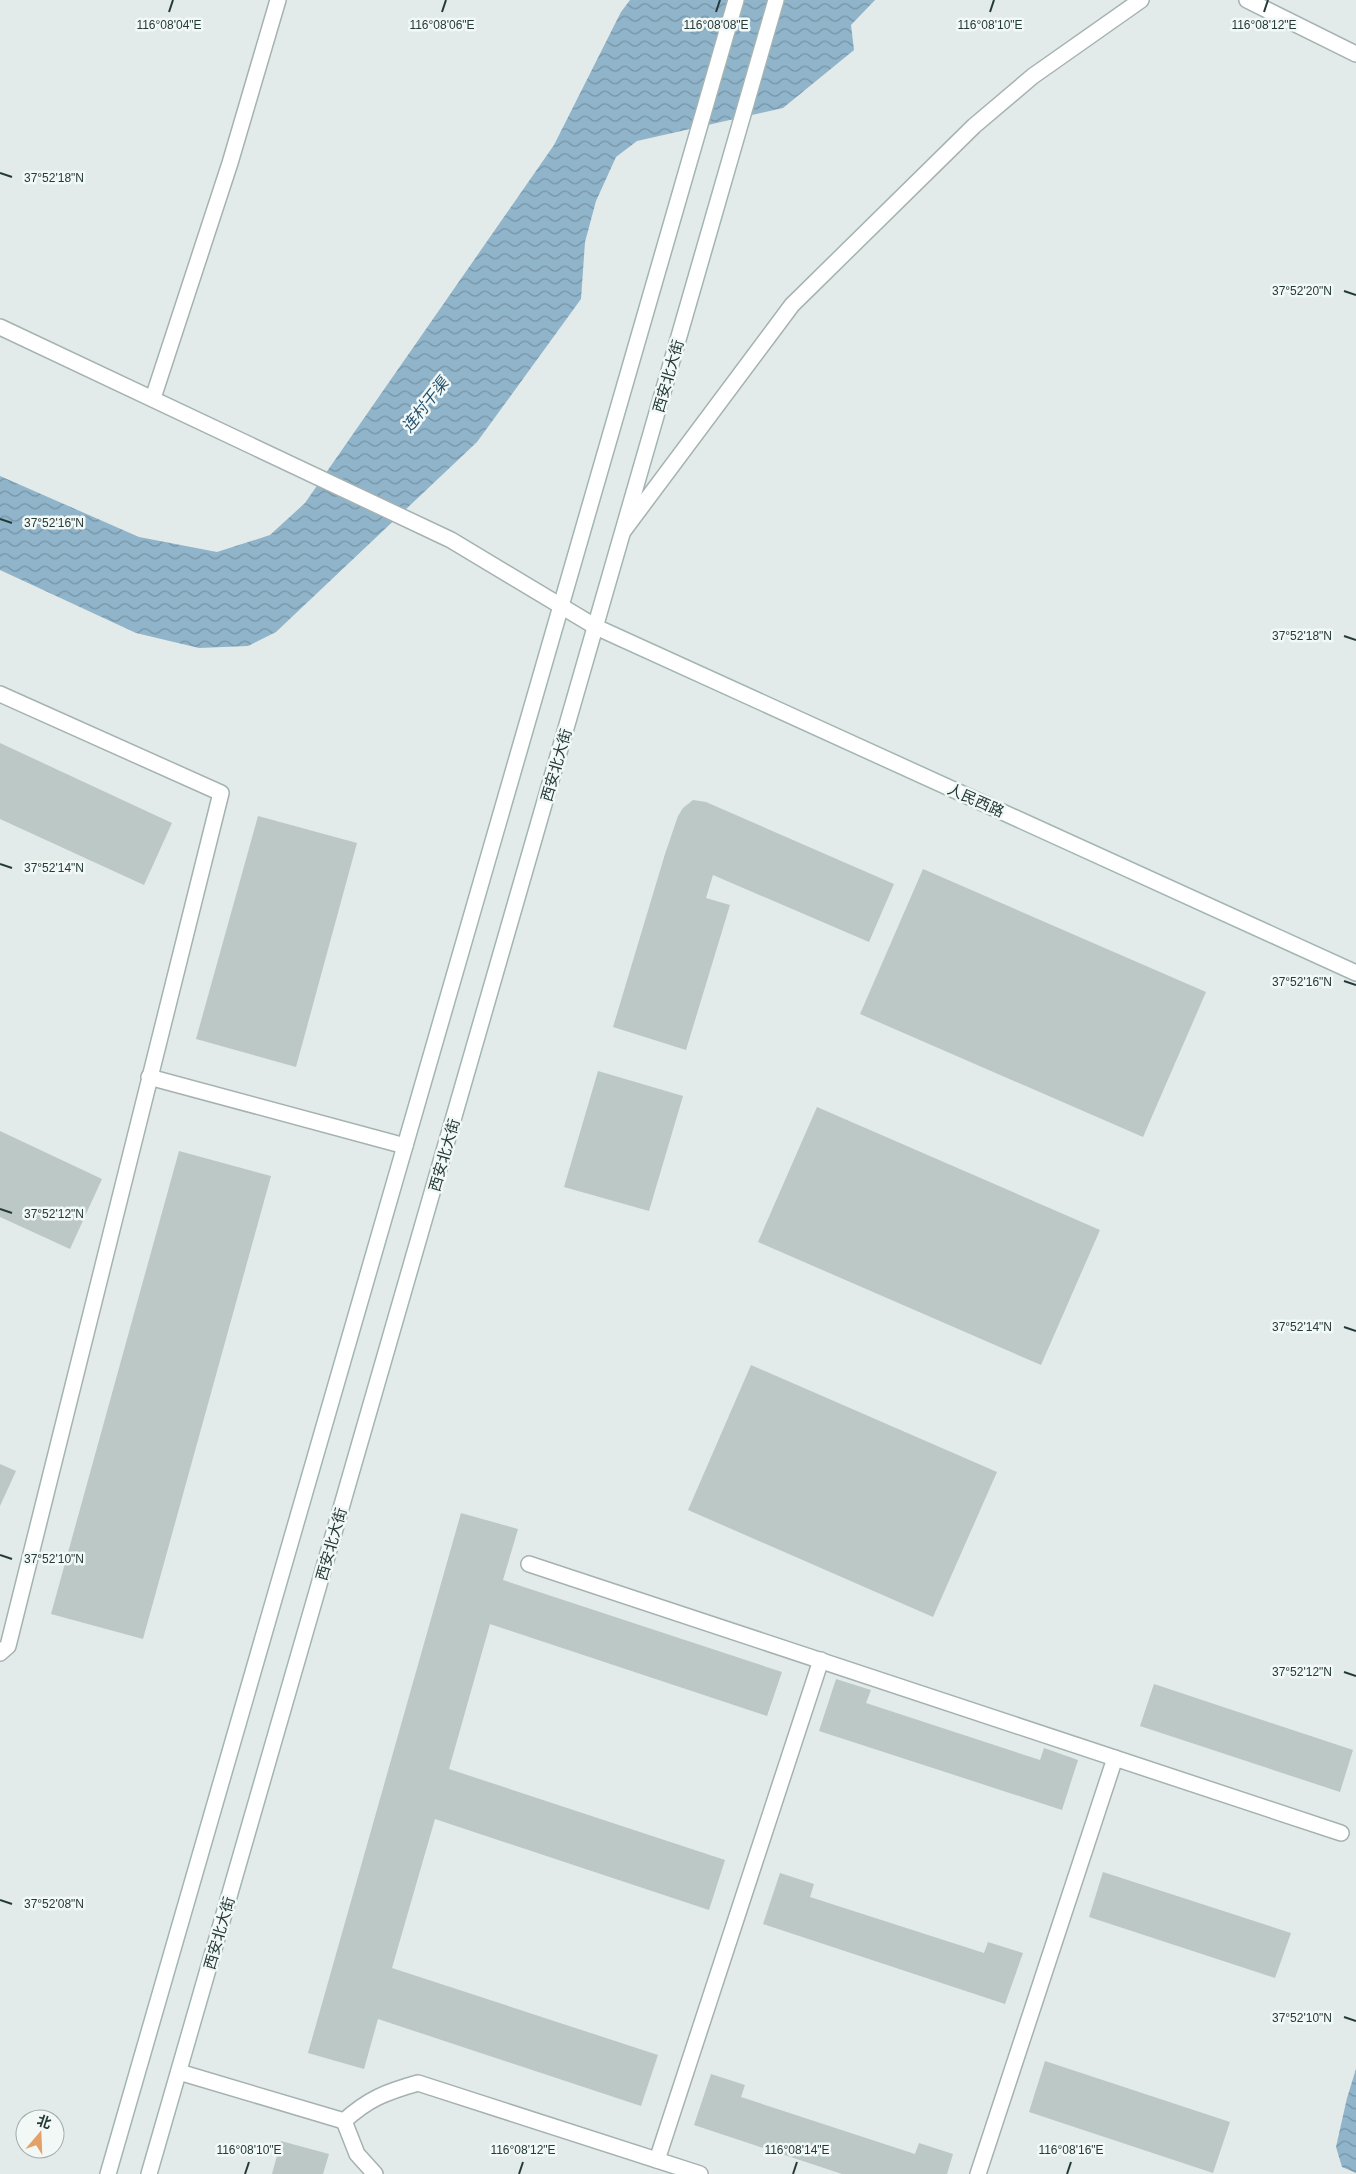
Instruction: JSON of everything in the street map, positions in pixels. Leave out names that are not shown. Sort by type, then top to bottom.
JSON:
[{"type":"main road","points":[[153,398],[230,163],[278,0]]},
{"type":"main road","points":[[108,2174],[736,0]]},
{"type":"main road","name":"西安北大街","points":[[149,2174],[776,0]]},
{"type":"main road","points":[[624,531],[792,305],[974,126],[1033,76],[1141,0]]},
{"type":"main road","points":[[1246,0],[1356,54]]},
{"type":"main road","name":"人民西路","points":[[0,327],[300,467],[451,540],[596,627],[1356,973]]},
{"type":"main road","points":[[0,694],[221,793],[8,1646],[0,1653]]},
{"type":"main road","points":[[150,1077],[405,1146]]},
{"type":"main road","points":[[529,1564],[1341,1833]]},
{"type":"main road","points":[[657,2160],[821,1660]]},
{"type":"main road","points":[[978,2174],[1115,1758]]},
{"type":"main road","points":[[178,2072],[344,2121]]},
{"type":"main road","points":[[344,2121],[364,2103],[388,2091],[418,2084],[700,2174]]},
{"type":"main road","points":[[344,2121],[357,2154],[375,2174]]},
{"type":"water","name":"连村干渠","points":[[630,0],[875,0],[851,25],[854,50],[783,108],[637,141],[616,157],[596,201],[585,242],[581,299],[477,442],[276,632],[248,646],[199,648],[136,633],[0,570],[0,476],[139,537],[217,552],[270,535],[305,503],[554,145],[621,12]]},
{"type":"water","points":[[1356,2069],[1356,2173],[1342,2167],[1336,2147],[1347,2098]]},
{"type":"building","points":[[0,743],[172,823],[144,885],[0,819]]},
{"type":"building","points":[[693,800],[706,802],[894,884],[869,942],[713,875],[706,898],[730,905],[686,1050],[613,1027],[678,816],[683,808]]},
{"type":"building","points":[[258,816],[357,843],[296,1067],[196,1039]]},
{"type":"building","points":[[923,869],[1206,992],[1143,1137],[860,1014]]},
{"type":"building","points":[[598,1071],[683,1096],[649,1211],[564,1187]]},
{"type":"building","points":[[817,1107],[1100,1230],[1041,1365],[758,1242]]},
{"type":"building","points":[[0,1131],[102,1179],[70,1249],[0,1217]]},
{"type":"building","points":[[179,1151],[271,1176],[143,1639],[51,1614]]},
{"type":"building","points":[[751,1365],[997,1472],[933,1617],[688,1510]]},
{"type":"building","points":[[0,1464],[16,1471],[0,1506]]},
{"type":"building","points":[[461,1513],[518,1529],[503,1580],[782,1672],[767,1716],[490,1624],[449,1769],[725,1860],[709,1910],[435,1819],[392,1968],[658,2055],[641,2106],[378,2019],[364,2069],[308,2053]]},
{"type":"building","points":[[836,1679],[871,1690],[866,1703],[1040,1760],[1044,1748],[1078,1760],[1062,1810],[819,1731]]},
{"type":"building","points":[[1154,1684],[1353,1750],[1340,1792],[1140,1726]]},
{"type":"building","points":[[1103,1872],[1291,1933],[1275,1978],[1089,1917]]},
{"type":"building","points":[[780,1873],[814,1884],[810,1897],[984,1953],[988,1942],[1023,1953],[1005,2004],[763,1924]]},
{"type":"building","points":[[1045,2061],[1230,2122],[1213,2173],[1029,2112]]},
{"type":"building","points":[[711,2074],[745,2085],[741,2097],[915,2154],[919,2143],[953,2154],[947,2174],[842,2174],[694,2125]]},
{"type":"building","points":[[281,2141],[329,2154],[323,2174],[272,2174]]}]
